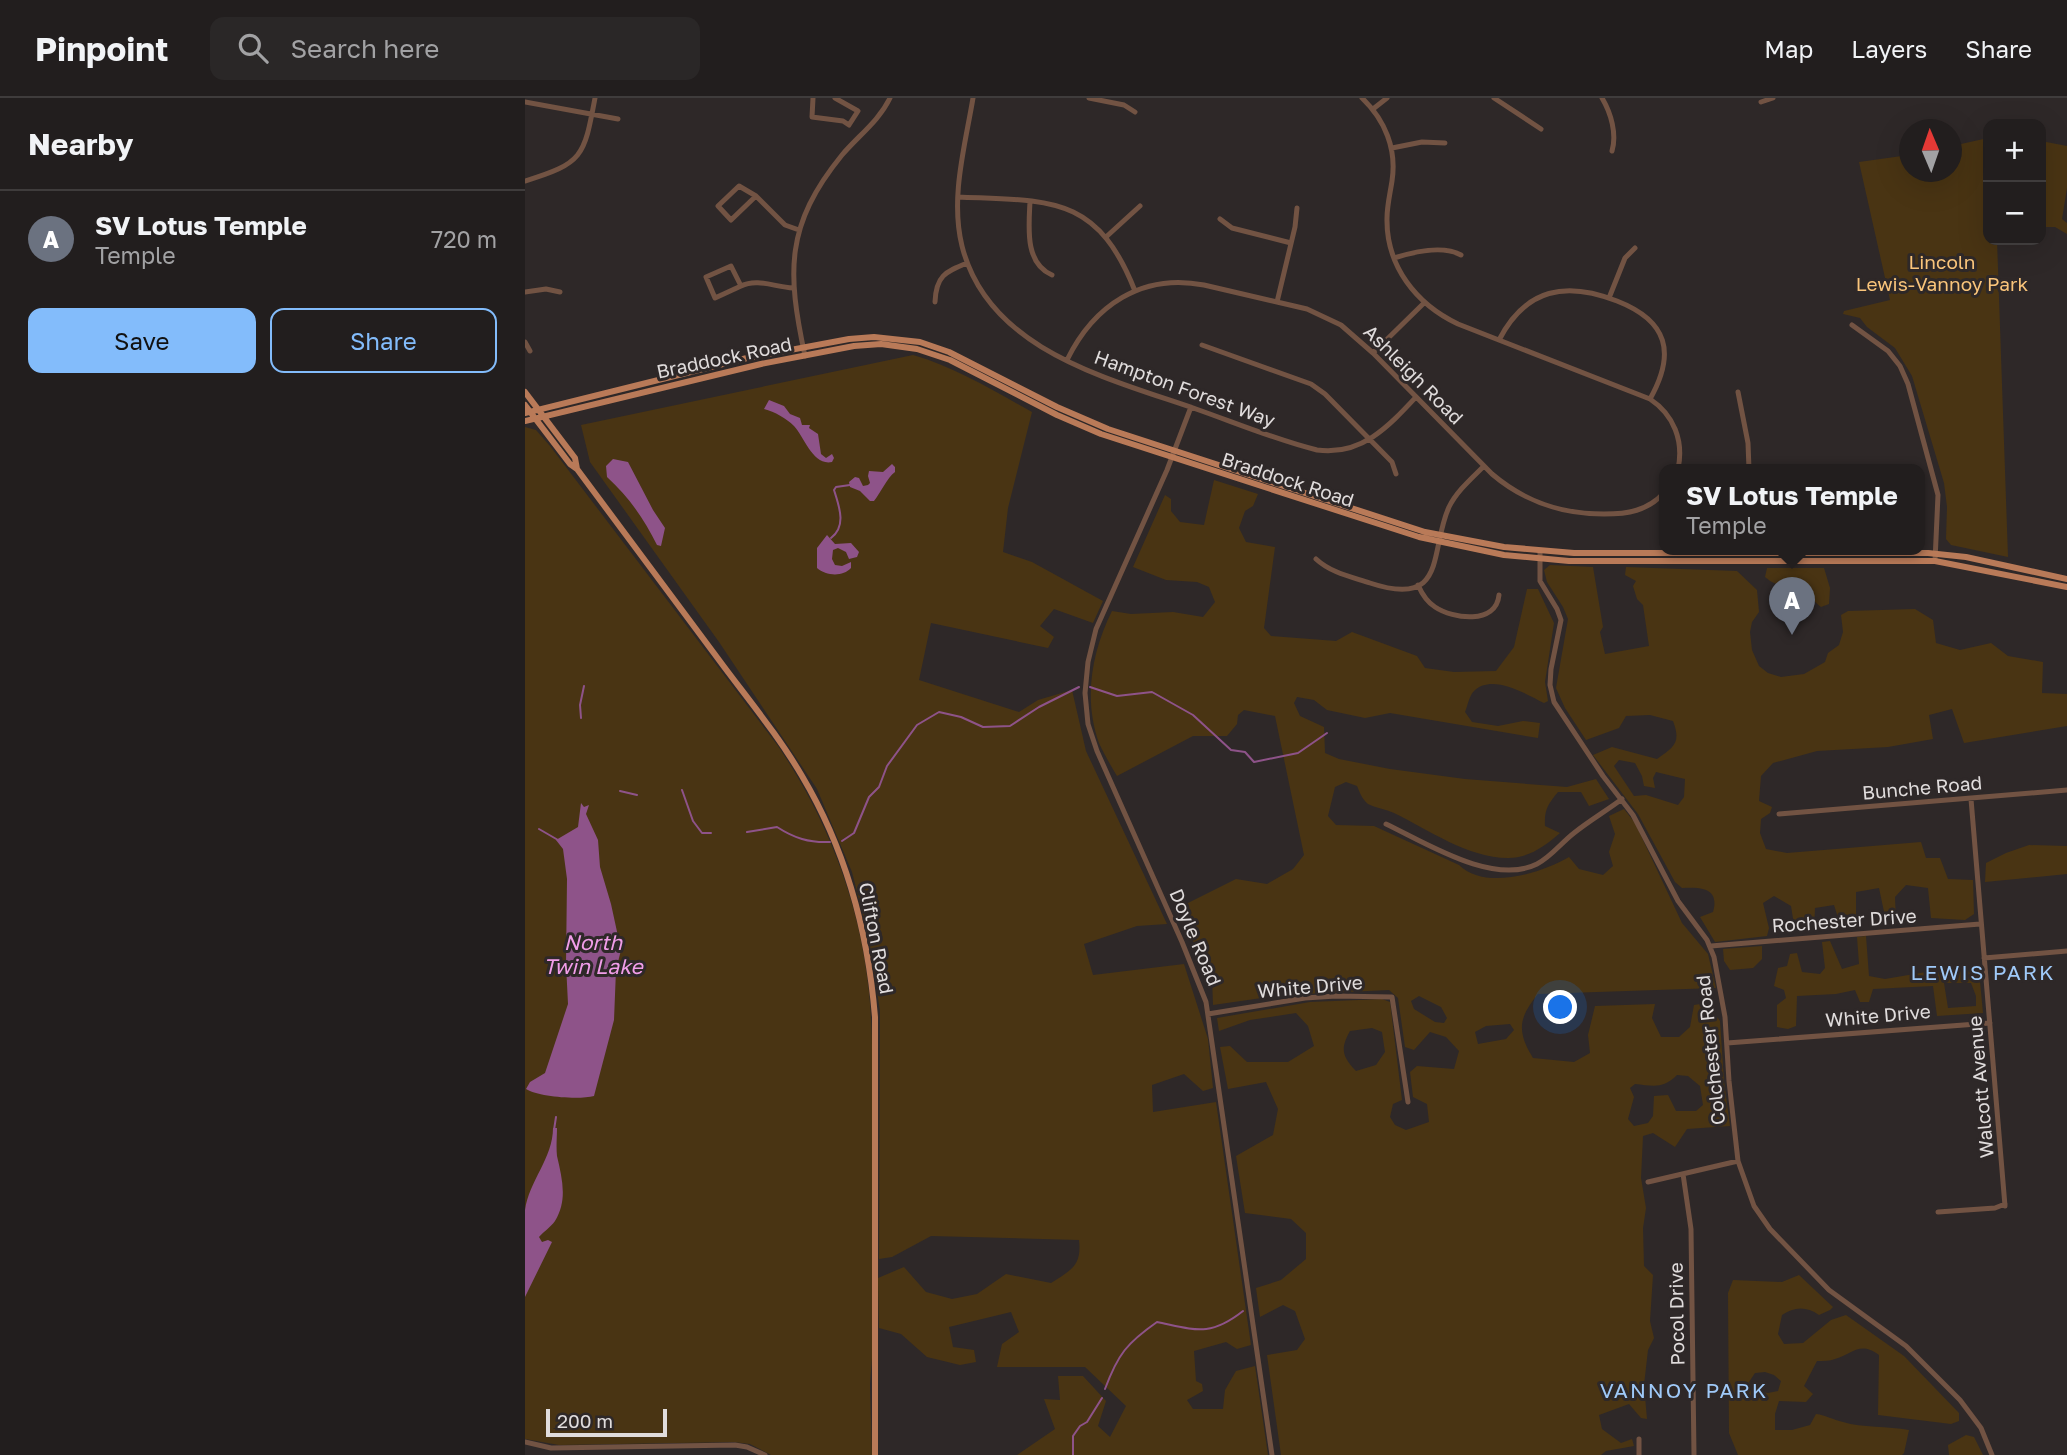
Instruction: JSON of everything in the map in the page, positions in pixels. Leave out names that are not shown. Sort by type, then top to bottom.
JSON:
[{"type":"main road","name":"Braddock Road","points":[[527,410],[538,410],[697,370],[804,347],[861,337],[890,337],[920,342],[949,352],[1082,419],[1173,455]]},
{"type":"main road","name":"Braddock Road","points":[[525,421],[722,372],[869,344],[917,349],[950,360],[1071,422],[1441,540],[1540,555],[1966,557],[2067,579]]},
{"type":"main road","name":"Clifton Road","points":[[525,392],[575,458],[577,469]]},
{"type":"main road","name":"Clifton Road","points":[[527,410],[570,464],[577,469],[788,754],[814,796],[831,831],[859,910],[872,979],[876,1045],[875,1455]]},
{"type":"main road","name":"Braddock Road","points":[[1540,555],[1659,552]]},
{"type":"main road","name":"Braddock Road","points":[[1875,555],[1935,557],[2067,587]]},
{"type":"street","points":[[526,178],[559,171],[575,160],[586,142],[595,98]]},
{"type":"street","points":[[813,98],[811,117],[843,121],[859,136]]},
{"type":"street","points":[[835,98],[858,111],[849,125]]},
{"type":"street","points":[[805,355],[793,288],[793,262],[799,230],[816,193],[838,160],[879,116],[890,98]]},
{"type":"street","name":"Hampton Forest Way","points":[[973,98],[958,197],[959,229],[967,264],[983,294],[1005,320],[1030,340],[1097,375],[1317,450],[1346,450],[1370,440],[1416,397]]},
{"type":"street","points":[[1089,98],[1128,106],[1135,112]]},
{"type":"street","points":[[1362,98],[1385,128],[1391,148],[1393,172],[1387,226],[1394,258],[1409,287],[1424,303],[1447,318],[1650,399],[1666,413],[1676,431],[1680,452],[1679,464]]},
{"type":"street","points":[[1373,109],[1387,98]]},
{"type":"street","points":[[1494,98],[1541,129]]},
{"type":"street","points":[[1602,98],[1608,108],[1614,136],[1612,151]]},
{"type":"street","points":[[1761,102],[1773,98]]},
{"type":"street","points":[[525,102],[618,119]]},
{"type":"street","points":[[1391,148],[1422,142],[1445,143]]},
{"type":"street","points":[[756,196],[731,220],[718,206],[739,187],[756,196],[785,225],[799,230]]},
{"type":"street","points":[[958,197],[1030,201],[1052,204],[1072,212],[1091,223],[1106,237],[1122,259],[1135,291]]},
{"type":"street","points":[[1030,201],[1029,230],[1032,250],[1040,268],[1052,275]]},
{"type":"street","points":[[1106,237],[1140,206]]},
{"type":"street","points":[[1277,302],[1297,208]]},
{"type":"street","points":[[1220,219],[1230,228],[1291,243]]},
{"type":"street","points":[[1609,298],[1625,258],[1635,248]]},
{"type":"street","points":[[1394,258],[1412,253],[1447,250],[1461,255]]},
{"type":"street","points":[[935,302],[936,288],[941,277],[967,264]]},
{"type":"street","points":[[741,286],[731,266],[706,277],[715,298],[752,282],[793,288]]},
{"type":"street","name":"Ashleigh Road","points":[[1067,360],[1095,318],[1114,302],[1135,291],[1162,284],[1189,282],[1277,302],[1307,309],[1331,320],[1353,335],[1484,466],[1522,496],[1573,513],[1632,512],[1652,504],[1659,498]]},
{"type":"street","points":[[525,292],[546,289],[559,292]]},
{"type":"street","points":[[1499,340],[1514,316],[1540,296],[1558,291],[1579,290],[1609,298],[1643,313],[1662,337],[1665,367],[1650,399]]},
{"type":"street","points":[[1373,353],[1424,303]]},
{"type":"street","points":[[1852,325],[1888,351],[1900,366],[1908,383],[1938,495],[1935,557]]},
{"type":"street","points":[[525,342],[530,351]]},
{"type":"street","points":[[1202,345],[1311,384],[1325,394],[1392,462],[1396,474]]},
{"type":"street","points":[[1738,392],[1748,443],[1749,464]]},
{"type":"street","name":"Doyle Road","points":[[1191,407],[1173,455],[1096,629],[1086,678],[1086,709],[1097,751],[1201,985],[1208,1014],[1272,1455]]},
{"type":"street","points":[[1316,559],[1327,568],[1387,588],[1406,589],[1418,585],[1434,567],[1445,517],[1452,501],[1484,466]]},
{"type":"street","name":"Colchester Road","points":[[1540,555],[1540,581],[1561,620],[1551,669],[1552,697],[1573,733],[1638,821],[1678,901],[1711,947],[1721,985],[1738,1161],[1750,1199],[1770,1229],[1829,1290],[1917,1356],[1971,1414],[1981,1428],[1992,1455]]},
{"type":"street","points":[[1418,585],[1426,599],[1435,607],[1449,614],[1467,617],[1482,615],[1494,609],[1499,595]]},
{"type":"street","name":"Bunche Road","points":[[1779,814],[2067,790]]},
{"type":"street","points":[[1386,824],[1463,860],[1487,868],[1520,869],[1540,862],[1622,799]]},
{"type":"street","name":"Walcott Avenue","points":[[1938,1212],[2005,1205],[1971,799]]},
{"type":"street","name":"Rochester Drive","points":[[1711,947],[1980,924]]},
{"type":"street","points":[[1984,958],[2067,951]]},
{"type":"street","name":"White Drive","points":[[1208,1014],[1336,996],[1392,997],[1408,1102]]},
{"type":"street","name":"White Drive","points":[[1727,1043],[1990,1023]]},
{"type":"street","points":[[1648,1182],[1738,1161]]},
{"type":"street","name":"Pocol Drive","points":[[1683,1174],[1691,1229],[1694,1455]]},
{"type":"street","points":[[1639,1439],[1639,1455]]},
{"type":"street","points":[[525,1442],[559,1448],[741,1446],[765,1455]]},
{"type":"green space","name":"Lincoln Lewis-Vannoy Park","points":[[1983,139],[1983,245],[1997,245],[2008,557],[1951,545],[1946,539],[1947,507],[1944,483],[1912,376],[1895,348],[1867,327],[1860,318],[1843,314],[1844,311],[1890,300],[1859,162],[1899,156],[1899,182],[1962,182],[1962,144]]},
{"type":"green space","name":"Lincoln Lewis-Vannoy Park","points":[[2046,142],[2067,146],[2067,188],[2062,219],[2067,223],[2067,234],[2055,227],[2046,227]]},
{"type":"green space","points":[[913,355],[959,373],[1032,412],[1008,508],[1003,552],[1032,562],[1103,601],[1093,623],[1054,609],[1040,626],[1054,637],[1048,648],[931,623],[919,680],[1019,712],[1038,700],[1072,690],[1086,751],[1167,924],[1137,926],[1084,944],[1093,975],[1184,964],[1208,1039],[1213,1088],[1203,1091],[1184,1074],[1152,1085],[1153,1112],[1216,1102],[1251,1345],[1237,1349],[1226,1342],[1194,1351],[1196,1381],[1202,1384],[1203,1391],[1187,1400],[1193,1409],[1223,1409],[1225,1390],[1236,1371],[1255,1366],[1268,1455],[1017,1455],[1055,1429],[1044,1399],[1060,1400],[1058,1376],[1083,1376],[1106,1401],[1098,1426],[1110,1437],[1126,1406],[1085,1367],[997,1367],[1002,1344],[1019,1332],[1011,1312],[949,1327],[953,1347],[974,1350],[976,1362],[960,1365],[927,1357],[901,1334],[879,1328],[878,1278],[904,1267],[926,1292],[952,1299],[977,1294],[1006,1274],[1051,1283],[1077,1262],[1079,1240],[931,1236],[892,1257],[879,1259],[880,1011],[869,939],[852,872],[817,789],[719,642],[590,462],[581,425]]},
{"type":"green space","points":[[525,427],[536,430],[550,446],[778,746],[812,803],[839,863],[865,959],[872,1030],[872,1455],[771,1455],[750,1444],[734,1442],[559,1445],[525,1439]]},
{"type":"green space","points":[[1214,480],[1258,494],[1253,506],[1245,511],[1239,528],[1246,542],[1275,547],[1264,628],[1271,636],[1336,641],[1352,632],[1417,656],[1425,668],[1454,672],[1496,671],[1514,647],[1527,589],[1538,589],[1554,623],[1545,682],[1548,701],[1544,703],[1509,687],[1490,684],[1474,691],[1465,712],[1472,722],[1498,726],[1523,721],[1540,723],[1538,738],[1390,713],[1365,718],[1327,710],[1314,700],[1297,697],[1294,703],[1300,716],[1324,727],[1325,753],[1339,759],[1465,779],[1567,787],[1596,779],[1609,799],[1589,806],[1581,792],[1558,792],[1547,807],[1545,826],[1560,833],[1536,850],[1516,857],[1493,857],[1449,842],[1394,813],[1368,804],[1357,786],[1346,782],[1335,787],[1328,816],[1336,825],[1374,826],[1459,865],[1470,873],[1498,878],[1544,869],[1569,857],[1579,869],[1603,875],[1613,866],[1609,852],[1615,834],[1609,816],[1624,809],[1635,823],[1682,923],[1708,954],[1716,988],[1538,994],[1523,1018],[1522,1033],[1533,1058],[1574,1062],[1590,1053],[1588,1035],[1595,1006],[1655,1004],[1652,1018],[1661,1037],[1679,1037],[1690,1027],[1694,1005],[1707,1003],[1720,1021],[1730,1126],[1687,1129],[1675,1147],[1653,1133],[1643,1136],[1641,1178],[1646,1208],[1643,1228],[1644,1266],[1653,1275],[1650,1321],[1654,1338],[1648,1350],[1644,1385],[1647,1419],[1641,1418],[1629,1404],[1599,1415],[1602,1429],[1621,1443],[1632,1439],[1634,1446],[1606,1451],[1601,1455],[1281,1455],[1267,1355],[1297,1350],[1305,1339],[1295,1311],[1283,1305],[1260,1317],[1256,1288],[1281,1280],[1306,1259],[1306,1233],[1291,1219],[1245,1213],[1236,1156],[1273,1135],[1278,1109],[1266,1082],[1228,1089],[1220,1047],[1230,1046],[1247,1062],[1288,1062],[1314,1046],[1308,1026],[1296,1013],[1250,1020],[1219,1031],[1217,1018],[1310,1002],[1382,999],[1390,1002],[1402,1100],[1393,1104],[1390,1117],[1395,1125],[1406,1130],[1429,1122],[1427,1104],[1413,1097],[1410,1072],[1417,1066],[1454,1069],[1459,1051],[1446,1037],[1430,1032],[1414,1050],[1405,1047],[1398,998],[1389,990],[1283,995],[1213,1005],[1212,977],[1176,909],[1236,879],[1267,884],[1293,869],[1304,855],[1275,716],[1244,710],[1238,715],[1237,724],[1227,736],[1193,736],[1117,776],[1099,743],[1091,709],[1095,659],[1112,611],[1131,614],[1173,612],[1203,617],[1215,602],[1209,587],[1197,582],[1166,580],[1133,567],[1165,495],[1171,499],[1171,511],[1180,522],[1204,525]],"holes":[[[1419,996],[1441,1007],[1447,1018],[1444,1023],[1435,1022],[1414,1009],[1411,1001]],[[1510,1024],[1514,1030],[1506,1039],[1478,1044],[1475,1032],[1486,1026]],[[1372,1028],[1382,1032],[1385,1052],[1376,1065],[1356,1071],[1351,1066],[1344,1052],[1350,1031]],[[1677,1075],[1688,1076],[1700,1086],[1703,1105],[1696,1111],[1676,1111],[1668,1095],[1654,1096],[1653,1116],[1648,1123],[1634,1126],[1628,1119],[1634,1097],[1630,1088],[1635,1084],[1658,1086]]]},
{"type":"green space","points":[[1550,565],[1593,567],[1605,654],[1649,646],[1643,605],[1637,599],[1633,586],[1636,581],[1625,575],[1626,567],[1737,571],[1757,590],[1759,612],[1752,622],[1750,632],[1752,650],[1759,666],[1768,673],[1781,677],[1804,674],[1825,662],[1828,653],[1839,645],[1843,632],[1841,615],[1848,611],[1915,609],[1933,620],[1936,643],[1960,650],[1991,643],[2008,656],[2043,662],[2042,693],[2067,694],[2067,726],[1964,743],[1952,709],[1929,715],[1933,739],[1888,747],[1817,751],[1773,763],[1761,776],[1759,801],[1772,807],[1770,813],[1761,819],[1760,833],[1766,849],[1787,853],[1921,842],[1926,858],[1940,858],[1948,879],[1973,880],[1974,914],[1965,920],[1931,918],[1928,888],[1906,885],[1895,897],[1896,921],[1886,921],[1879,888],[1856,892],[1856,928],[1841,927],[1834,905],[1815,908],[1814,930],[1795,931],[1791,906],[1774,896],[1763,903],[1769,928],[1767,936],[1715,942],[1700,917],[1713,912],[1714,898],[1707,891],[1682,888],[1675,882],[1638,814],[1593,755],[1612,747],[1657,759],[1675,743],[1673,721],[1650,715],[1626,716],[1619,728],[1586,740],[1565,708],[1556,688],[1568,619],[1547,582],[1544,570]],"holes":[[[1619,760],[1635,763],[1644,786],[1655,788],[1653,778],[1656,772],[1685,779],[1684,797],[1678,805],[1646,795],[1634,796],[1614,766]]]},
{"type":"green space","points":[[1767,568],[1824,568],[1830,588],[1829,604],[1821,607],[1797,588],[1773,582],[1765,577]]},
{"type":"green space","points":[[2029,845],[2067,846],[2067,874],[1985,882],[1986,863]]},
{"type":"green space","points":[[1866,936],[1869,976],[1885,979],[1926,972],[1979,971],[1983,1013],[1937,1016],[1933,986],[1873,989],[1869,1002],[1860,1002],[1855,990],[1797,996],[1796,1026],[1788,1029],[1777,1027],[1777,1005],[1786,998],[1784,990],[1774,986],[1778,968],[1787,966],[1790,954],[1797,953],[1802,972],[1820,974],[1825,968],[1822,942],[1830,941],[1842,969],[1859,964],[1857,937]],"holes":[[[1944,983],[1971,983],[1976,996],[1976,1006],[1948,1008]]]},
{"type":"green space","points":[[1762,946],[1762,959],[1753,968],[1730,970],[1724,961],[1723,949]]},
{"type":"green space","points":[[1799,1275],[1833,1307],[1819,1315],[1800,1309],[1782,1315],[1778,1334],[1784,1344],[1803,1343],[1831,1320],[1846,1315],[1904,1356],[1959,1413],[1959,1421],[1951,1424],[1878,1415],[1879,1355],[1862,1349],[1833,1360],[1817,1361],[1804,1386],[1813,1394],[1806,1402],[1779,1401],[1775,1414],[1775,1430],[1792,1430],[1810,1425],[1816,1414],[1850,1424],[1909,1430],[1902,1455],[1738,1455],[1729,1433],[1728,1293],[1733,1280],[1782,1282]],"holes":[[[1755,1373],[1774,1375],[1781,1381],[1778,1391],[1768,1393],[1753,1390],[1749,1382]]]},
{"type":"green space","points":[[1966,1435],[1974,1437],[1983,1455],[1949,1455],[1948,1445]]},
{"type":"water","points":[[769,400],[784,406],[790,414],[800,418],[802,425],[810,425],[809,428],[818,434],[821,454],[826,458],[832,454],[832,462],[820,460],[791,423],[764,409]]},
{"type":"water","points":[[613,459],[628,462],[665,528],[661,546],[657,545],[629,500],[607,477],[606,466]]},
{"type":"water","points":[[892,464],[895,472],[874,501],[850,487],[849,482],[855,477],[859,478],[863,486],[868,485],[869,471],[883,472]]},
{"type":"water","points":[[827,535],[835,544],[851,543],[859,552],[857,557],[849,559],[846,552],[838,548],[833,550],[832,559],[835,565],[842,566],[851,562],[848,571],[834,574],[817,568],[817,548]]},
{"type":"water","name":"North Twin Lake","points":[[581,803],[584,807],[589,805],[586,814],[598,840],[600,867],[621,950],[616,970],[614,1020],[594,1096],[569,1098],[549,1096],[526,1089],[530,1082],[545,1073],[568,1004],[567,879],[563,849],[556,840],[578,827]]},
{"type":"water","points":[[553,1128],[557,1128],[557,1156],[563,1197],[555,1221],[539,1237],[542,1242],[552,1242],[525,1297],[525,1210],[527,1199],[549,1149]]},
{"type":"waterway","points":[[831,538],[840,522],[834,490],[836,487],[850,485]]},
{"type":"waterway","points":[[581,718],[580,705],[584,686]]},
{"type":"waterway","points":[[842,841],[854,833],[869,797],[879,787],[887,766],[917,725],[939,712],[961,717],[983,727],[1010,726],[1039,707],[1079,687]]},
{"type":"waterway","points":[[1090,687],[1117,696],[1152,692],[1193,715],[1231,750],[1245,752],[1254,762],[1298,753],[1327,733]]},
{"type":"waterway","points":[[682,790],[693,821],[702,833],[711,833]]},
{"type":"waterway","points":[[620,791],[637,795]]},
{"type":"waterway","points":[[747,832],[777,827],[802,839],[830,842]]},
{"type":"waterway","points":[[539,829],[558,840]]},
{"type":"waterway","points":[[554,1130],[556,1117]]},
{"type":"waterway","points":[[1105,1389],[1125,1350],[1157,1322],[1193,1329],[1212,1328],[1243,1311]]},
{"type":"waterway","points":[[1073,1455],[1073,1436],[1080,1426],[1087,1422],[1102,1398]]},
{"type":"place","name":"SV Lotus Temple","points":[[1792,635]]},
{"type":"district","name":"LEWIS PARK","points":[[1983,972]]},
{"type":"district","name":"VANNOY PARK","points":[[1684,1390]]}]
